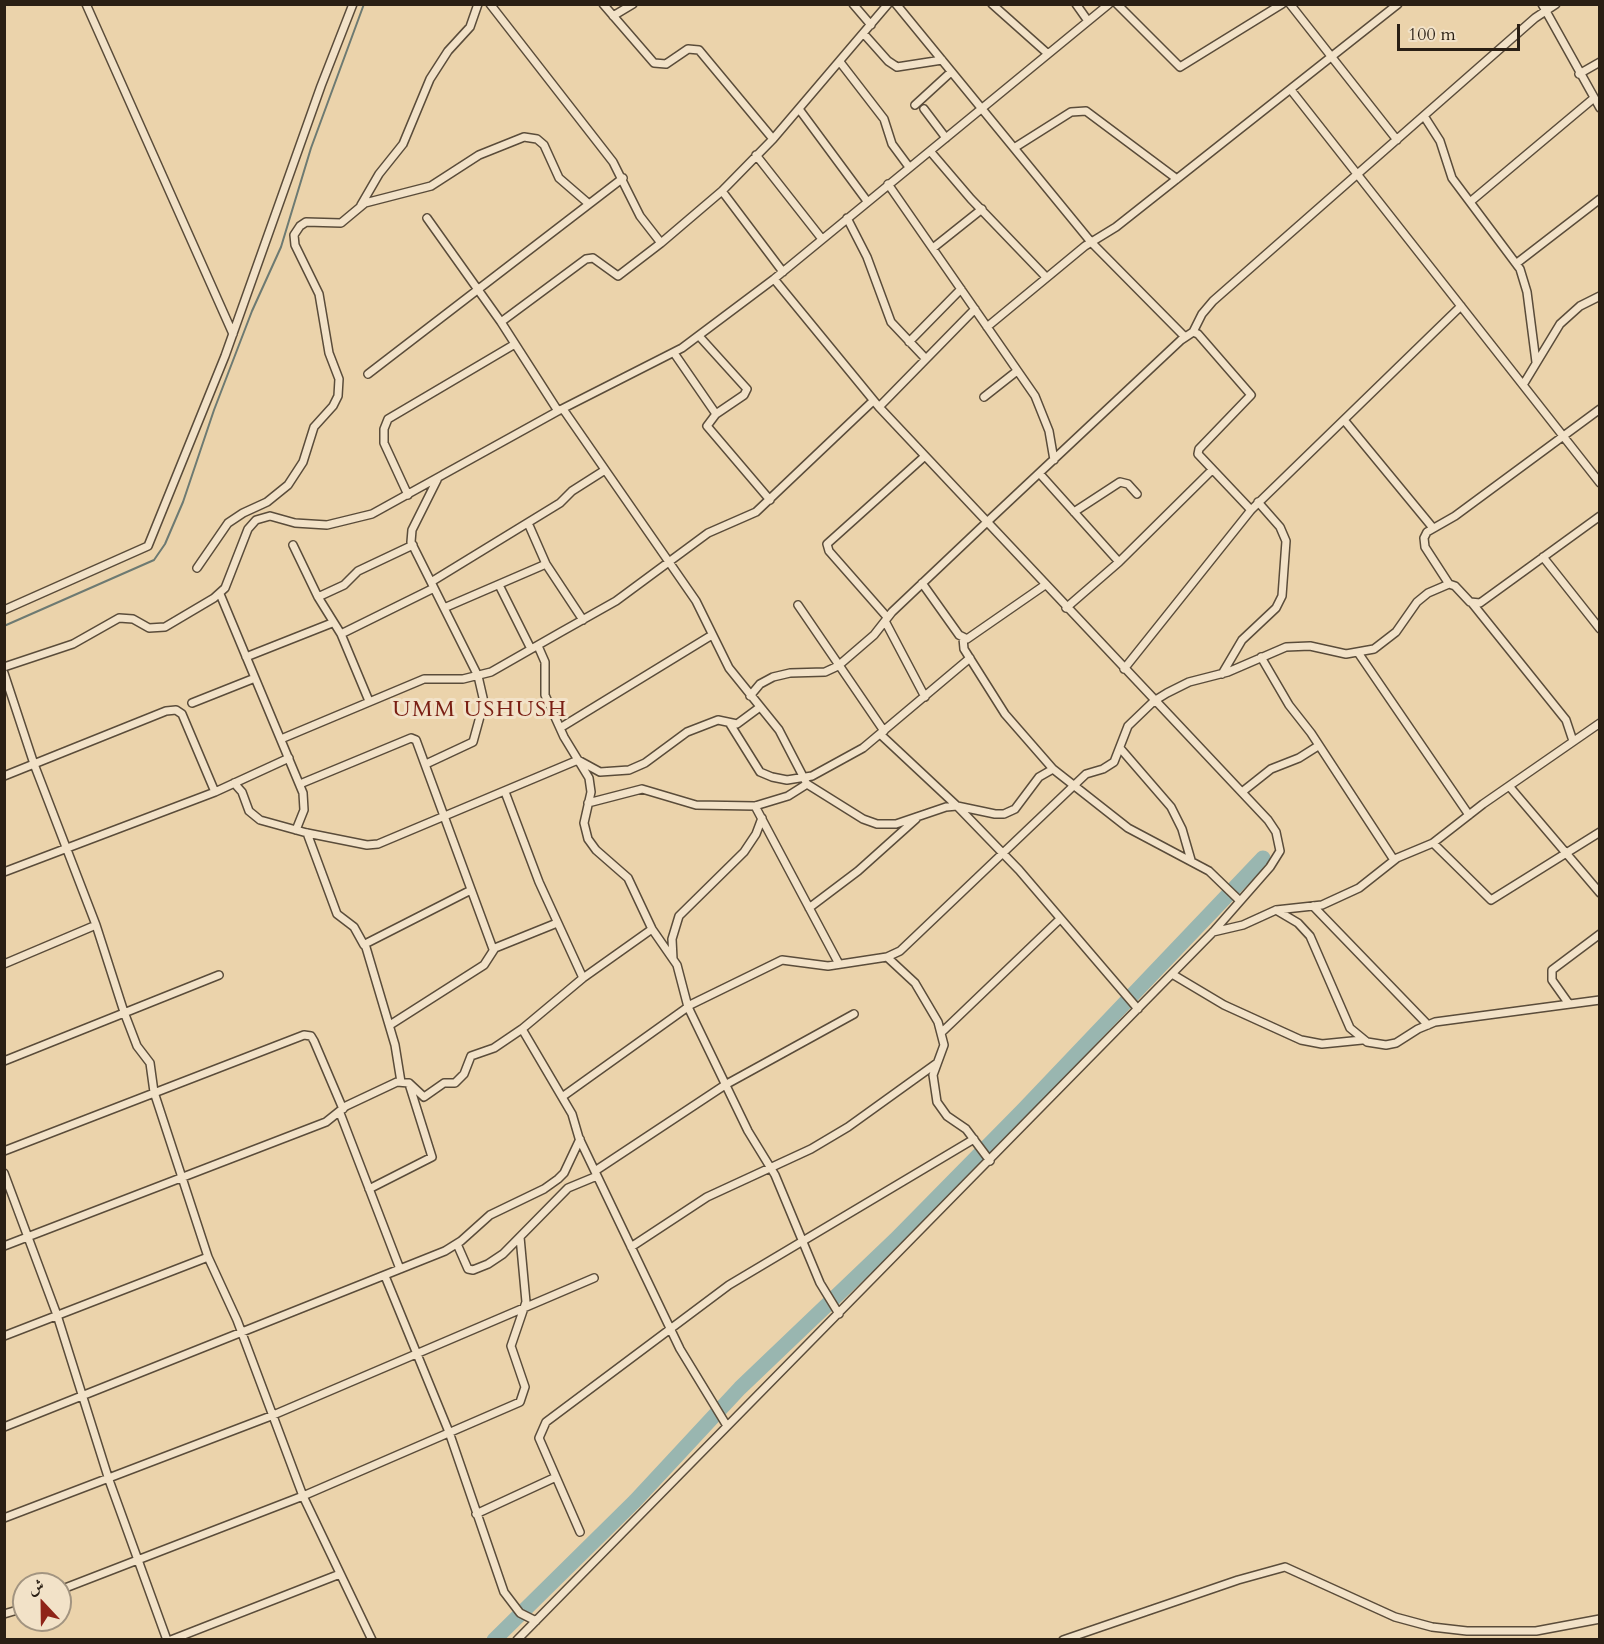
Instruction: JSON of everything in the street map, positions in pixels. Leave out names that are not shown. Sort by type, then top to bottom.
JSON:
[{"type":"street","points":[[86,4],[232,334]]},
{"type":"street","points":[[4,610],[148,546],[232,334],[321,86],[354,4]]},
{"type":"street","points":[[197,568],[228,523],[243,513],[260,507],[281,492],[294,478],[303,462],[314,427],[333,406],[339,390],[339,378],[327,342],[319,294],[311,273],[296,250],[294,235],[306,222],[334,224],[344,222],[361,205],[379,174],[403,144],[430,79],[448,51],[470,27],[478,4]]},
{"type":"street","points":[[490,4],[622,178],[640,216],[661,243]]},
{"type":"street","points":[[603,4],[654,63],[666,64],[688,49],[699,50],[773,139]]},
{"type":"street","points":[[613,16],[633,4]]},
{"type":"street","points":[[853,4],[871,25]]},
{"type":"street","points":[[501,322],[586,259],[593,258],[618,276],[661,243],[722,191],[773,139],[888,4]]},
{"type":"street","points":[[896,4],[1091,242],[1185,337]]},
{"type":"street","points":[[992,4],[1047,53]]},
{"type":"street","points":[[1076,4],[1088,21]]},
{"type":"street","points":[[4,667],[73,644],[119,618],[133,620],[149,628],[165,627],[220,594],[231,577],[250,525],[263,517],[306,525],[338,524],[372,514],[438,480],[561,410],[674,353],[783,272],[1109,4]]},
{"type":"street","points":[[1117,4],[1180,67],[1282,4]]},
{"type":"street","points":[[1290,4],[1397,140]]},
{"type":"street","points":[[987,327],[1046,277],[1091,242],[1110,231],[1398,4]]},
{"type":"street","points":[[750,696],[760,684],[773,677],[790,672],[829,671],[838,666],[874,635],[886,619],[922,583],[1193,332],[1202,314],[1214,301],[1543,8],[1556,4]]},
{"type":"street","points":[[1543,8],[1599,108]]},
{"type":"street","points":[[864,34],[897,67],[942,60]]},
{"type":"street","points":[[840,62],[884,119],[892,144],[909,167]]},
{"type":"street","points":[[1579,74],[1599,62]]},
{"type":"street","points":[[915,105],[951,72]]},
{"type":"street","points":[[1291,90],[1599,483]]},
{"type":"street","points":[[1470,202],[1594,98]]},
{"type":"street","points":[[799,109],[867,201]]},
{"type":"street","points":[[924,109],[946,138]]},
{"type":"street","points":[[1014,148],[1071,112],[1086,111],[1177,179]]},
{"type":"street","points":[[1424,116],[1440,141],[1452,178],[1517,263],[1527,292],[1536,362]]},
{"type":"street","points":[[361,205],[431,186],[491,149],[528,137],[544,145],[559,178],[589,204]]},
{"type":"street","points":[[930,150],[1046,277]]},
{"type":"street","points":[[756,155],[822,239]]},
{"type":"street","points":[[368,374],[622,178]]},
{"type":"street","points":[[888,184],[1017,370],[1040,408],[1049,431],[1054,460]]},
{"type":"street","points":[[722,191],[783,272]]},
{"type":"street","points":[[1517,263],[1599,199]]},
{"type":"street","points":[[933,248],[982,209]]},
{"type":"street","points":[[427,218],[605,470],[667,563],[696,601],[729,668],[785,740],[805,781]]},
{"type":"street","points":[[847,218],[867,257],[886,314],[925,358]]},
{"type":"street","points":[[517,1640],[1213,932],[1270,867],[1280,851],[1276,832],[1242,792],[873,401],[774,279]]},
{"type":"street","points":[[909,342],[961,289]]},
{"type":"street","points":[[1523,385],[1566,318],[1580,306],[1599,296]]},
{"type":"street","points":[[1124,669],[1258,502],[1461,306]]},
{"type":"street","points":[[879,407],[975,309]]},
{"type":"street","points":[[1193,332],[1198,334],[1251,395],[1199,449],[1200,459],[1251,510]]},
{"type":"street","points":[[699,336],[747,386],[744,395],[708,421],[708,428],[770,500]]},
{"type":"street","points":[[408,495],[384,443],[384,429],[388,419],[515,344]]},
{"type":"street","points":[[674,353],[716,414]]},
{"type":"street","points":[[984,397],[1017,370]]},
{"type":"street","points":[[281,739],[424,679],[478,676],[491,672],[583,620],[616,601],[714,529],[748,517],[770,500],[873,401]]},
{"type":"street","points":[[1449,584],[1424,545],[1425,534],[1455,516],[1599,409]]},
{"type":"street","points":[[1344,420],[1432,528]]},
{"type":"street","points":[[925,456],[827,544],[829,551],[886,619],[925,697]]},
{"type":"street","points":[[341,634],[432,585],[605,470]]},
{"type":"street","points":[[1066,608],[1119,562],[1212,470]]},
{"type":"street","points":[[1040,474],[1119,562]]},
{"type":"street","points":[[426,764],[467,746],[474,739],[484,702],[478,676],[413,545],[412,530],[438,480]]},
{"type":"street","points":[[1074,512],[1120,482],[1128,484],[1137,494]]},
{"type":"street","points":[[1222,674],[1242,640],[1276,608],[1281,600],[1286,541],[1280,527],[1258,502]]},
{"type":"street","points":[[260,507],[263,517]]},
{"type":"street","points":[[1472,603],[1480,603],[1599,516]]},
{"type":"street","points":[[528,523],[546,564],[583,620]]},
{"type":"street","points":[[293,545],[332,623],[341,634],[369,701]]},
{"type":"street","points":[[318,597],[344,585],[358,571],[413,545]]},
{"type":"street","points":[[1543,557],[1598,624]]},
{"type":"street","points":[[444,608],[546,564]]},
{"type":"street","points":[[922,583],[963,638],[963,647],[1011,722],[1053,769],[1128,828],[1191,860],[1218,877],[1240,901]]},
{"type":"street","points":[[562,1097],[688,1007],[782,960],[799,960],[820,966],[887,957],[904,948],[1086,774],[1111,765],[1128,726],[1154,701],[1189,682],[1222,674],[1294,646],[1359,654],[1381,646],[1402,625],[1417,602],[1449,584],[1455,585],[1472,603],[1566,720],[1574,741]]},
{"type":"street","points":[[499,585],[545,663],[545,695],[560,728],[589,778],[584,823],[588,839],[596,850],[628,878],[652,929],[673,960],[682,978],[688,1007],[753,1140],[770,1166],[820,1283],[839,1314]]},
{"type":"street","points":[[963,638],[971,636],[1045,585]]},
{"type":"street","points":[[220,594],[300,784],[304,798],[304,810],[296,830]]},
{"type":"street","points":[[798,605],[882,732],[1002,853],[1138,1009]]},
{"type":"street","points":[[246,657],[332,623]]},
{"type":"street","points":[[560,728],[712,635]]},
{"type":"street","points":[[1359,654],[1469,815]]},
{"type":"street","points":[[1261,657],[1289,705],[1311,733],[1394,860]]},
{"type":"street","points":[[588,803],[642,789],[696,805],[755,806],[788,796],[805,781],[882,732],[970,658]]},
{"type":"street","points":[[4,673],[34,764],[96,925],[124,1012],[137,1046],[150,1063],[154,1092],[208,1257],[241,1334],[303,1496],[372,1640]]},
{"type":"street","points":[[192,703],[255,678]]},
{"type":"street","points":[[578,760],[600,772],[629,770],[645,763],[676,738],[718,720],[730,724],[740,722],[760,707]]},
{"type":"street","points":[[4,776],[166,711],[176,710],[182,714],[215,792]]},
{"type":"street","points":[[1213,932],[1243,925],[1276,910],[1326,903],[1359,888],[1394,860],[1433,843],[1599,723]]},
{"type":"street","points":[[730,724],[760,772],[778,779],[805,781],[870,822],[891,825],[957,806],[995,814],[1008,813],[1018,806],[1039,777],[1053,769]]},
{"type":"street","points":[[300,784],[411,738],[418,742],[493,949]]},
{"type":"street","points":[[1242,792],[1271,769],[1318,746]]},
{"type":"street","points":[[1120,748],[1171,807],[1182,829],[1191,860]]},
{"type":"street","points":[[4,872],[215,792],[289,758]]},
{"type":"street","points":[[234,783],[256,818],[307,833],[372,845],[444,818],[578,760]]},
{"type":"street","points":[[1509,786],[1599,893]]},
{"type":"street","points":[[505,792],[557,923],[583,978]]},
{"type":"street","points":[[755,806],[839,964]]},
{"type":"street","points":[[809,908],[858,872],[918,817]]},
{"type":"street","points":[[673,960],[672,939],[679,916],[744,852],[756,834],[762,818]]},
{"type":"street","points":[[1433,843],[1491,900],[1599,832]]},
{"type":"street","points":[[307,833],[335,911],[354,927],[364,945],[390,1024],[405,1083],[432,1157],[369,1189]]},
{"type":"street","points":[[364,945],[471,891]]},
{"type":"street","points":[[1313,906],[1428,1024]]},
{"type":"street","points":[[1276,910],[1298,923],[1310,936],[1319,953],[1336,1002],[1350,1028],[1362,1040]]},
{"type":"street","points":[[942,1032],[1060,919]]},
{"type":"street","points":[[390,1024],[484,965],[493,949],[557,923]]},
{"type":"street","points":[[4,964],[96,925]]},
{"type":"street","points":[[405,1083],[424,1097],[444,1083],[455,1083],[464,1074],[471,1056],[494,1048],[522,1029],[583,978],[652,929]]},
{"type":"street","points":[[1569,1004],[1552,980],[1552,970],[1599,934]]},
{"type":"street","points":[[887,957],[922,992],[942,1032],[943,1048],[932,1081],[937,1102],[947,1116],[962,1125],[990,1161]]},
{"type":"street","points":[[1172,974],[1224,1005],[1301,1040],[1322,1044],[1362,1040],[1381,1045],[1396,1043],[1428,1024],[1599,1000]]},
{"type":"street","points":[[4,1061],[219,975]]},
{"type":"street","points":[[456,1244],[464,1264],[473,1270],[496,1259],[568,1188],[596,1173],[725,1085],[855,1014]]},
{"type":"street","points":[[522,1029],[572,1114],[580,1139],[688,1364],[727,1426]]},
{"type":"street","points":[[4,1152],[306,1035],[314,1041],[400,1269]]},
{"type":"street","points":[[631,1247],[697,1203],[770,1166],[811,1149],[848,1127],[937,1063]]},
{"type":"street","points":[[4,1246],[326,1122],[341,1111],[405,1083]]},
{"type":"street","points":[[4,1427],[241,1334],[456,1244],[490,1215],[544,1189],[558,1179],[564,1173],[580,1139]]},
{"type":"street","points":[[580,1532],[539,1438],[543,1425],[729,1285],[974,1140]]},
{"type":"street","points":[[4,1173],[30,1236],[109,1480],[169,1640],[340,1574]]},
{"type":"street","points":[[72,1585],[303,1496],[520,1402],[525,1387],[512,1346],[514,1331],[525,1308],[520,1237]]},
{"type":"street","points":[[4,1336],[208,1257]]},
{"type":"street","points":[[384,1276],[449,1432],[504,1592],[520,1613],[536,1621]]},
{"type":"street","points":[[4,1518],[109,1480],[271,1416],[417,1356],[594,1278]]},
{"type":"street","points":[[476,1514],[556,1477]]},
{"type":"street","points":[[1063,1640],[1238,1580],[1285,1567],[1395,1617],[1432,1627],[1467,1631],[1536,1631],[1599,1619]]},
{"type":"waterway","points":[[4,626],[154,560],[165,544],[183,502],[214,410],[252,311],[281,247],[311,148],[364,4]]},
{"type":"waterway","points":[[494,1640],[635,1501],[740,1388],[895,1240],[1023,1110],[1263,858]]},
{"type":"district","name":"UMM USHUSH","points":[[480,711]]}]
